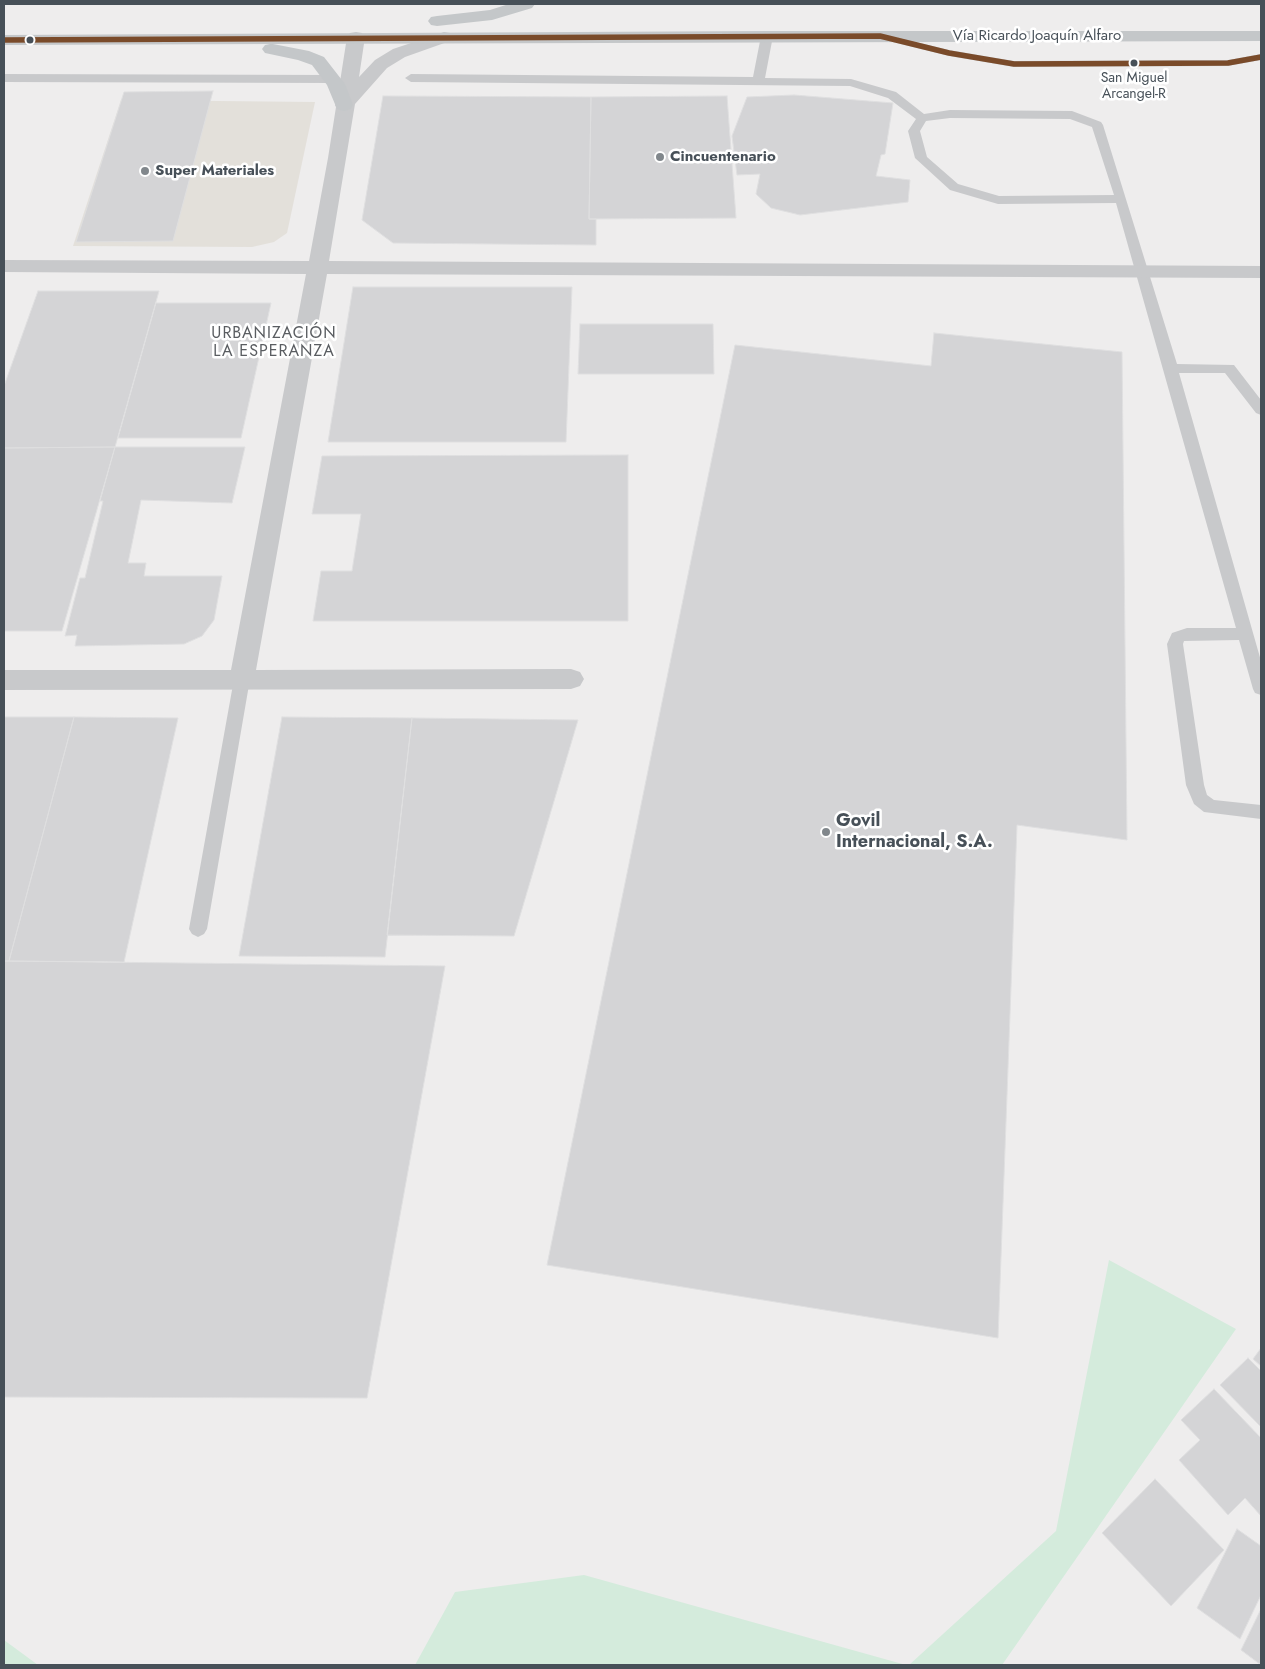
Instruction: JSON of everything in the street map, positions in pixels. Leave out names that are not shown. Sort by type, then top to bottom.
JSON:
[{"type":"main road","points":[[356,37],[376,28],[485,16],[526,4]]},
{"type":"main road","name":"Vía Ricardo Joaquín Alfaro","points":[[4,40],[356,37],[1261,36]]},
{"type":"main road","points":[[165,38],[260,47],[303,55],[318,61],[339,90],[344,104]]},
{"type":"street","points":[[242,679],[338,158],[344,104],[356,37]]},
{"type":"street","points":[[344,104],[382,64],[399,53],[444,37]]},
{"type":"street","points":[[4,266],[1261,272]]},
{"type":"street","points":[[4,680],[571,679]]},
{"type":"lane","points":[[758,81],[767,36]]},
{"type":"lane","points":[[880,36],[949,53],[1014,64],[1228,64],[1261,57]]},
{"type":"lane","points":[[4,78],[332,79]]},
{"type":"lane","points":[[411,78],[851,83],[892,95],[922,118],[950,114],[1072,115],[1097,125],[1171,369],[1261,689]]},
{"type":"lane","points":[[922,118],[914,131],[922,158],[954,188],[998,200],[1121,199]]},
{"type":"lane","points":[[1171,369],[1229,368],[1261,410]]},
{"type":"lane","points":[[1246,634],[1187,634],[1178,637],[1175,644],[1194,785],[1200,799],[1210,807],[1261,812]]},
{"type":"lane","points":[[198,929],[242,679]]},
{"type":"shaded area","points":[[121,100],[315,102],[287,233],[274,242],[252,247],[73,246]]},
{"type":"green space","points":[[1109,1260],[1236,1329],[1002,1665],[909,1665],[1056,1531]]},
{"type":"green space","points":[[584,1575],[906,1665],[415,1665],[455,1592]]},
{"type":"green space","points":[[4,1640],[38,1665],[4,1665]]},
{"type":"building","name":"Super Materiales","points":[[213,91],[173,241],[76,242],[124,92]]},
{"type":"building","points":[[794,95],[893,103],[885,154],[881,155],[876,176],[910,180],[908,202],[800,215],[771,208],[756,194],[760,174],[737,175],[732,136],[747,97]]},
{"type":"building","points":[[383,96],[591,97],[589,219],[596,219],[596,245],[393,243],[362,220]]},
{"type":"building","name":"Cincuentenario","points":[[727,96],[736,218],[589,219],[591,97]]},
{"type":"building","points":[[353,287],[572,287],[566,442],[328,442]]},
{"type":"building","points":[[38,291],[159,291],[115,447],[4,448],[4,386]]},
{"type":"building","points":[[156,303],[271,303],[241,438],[118,438]]},
{"type":"building","points":[[580,324],[713,324],[714,374],[578,374]]},
{"type":"building","name":"Govil Internacional, S.A.","points":[[934,333],[1122,352],[1127,840],[1017,825],[998,1338],[547,1265],[735,345],[931,366]]},
{"type":"building","points":[[115,447],[245,447],[232,503],[141,500],[128,563],[146,563],[144,576],[222,576],[214,620],[202,636],[184,644],[75,646],[77,635],[65,636],[80,578],[85,578],[103,501],[100,501]]},
{"type":"building","points":[[115,447],[62,631],[4,631],[4,448]]},
{"type":"building","points":[[628,455],[628,621],[313,621],[321,571],[352,571],[361,514],[312,514],[322,456]]},
{"type":"building","points":[[4,717],[74,717],[9,961],[4,961]]},
{"type":"building","points":[[74,717],[178,718],[124,962],[9,961]]},
{"type":"building","points":[[282,717],[412,718],[385,957],[239,956]]},
{"type":"building","points":[[412,718],[578,720],[514,936],[387,935]]},
{"type":"building","points":[[4,961],[445,966],[367,1398],[4,1397]]},
{"type":"building","points":[[1261,1348],[1261,1366],[1253,1359]]},
{"type":"building","points":[[1248,1358],[1261,1371],[1261,1427],[1220,1385]]},
{"type":"building","points":[[1214,1389],[1261,1438],[1261,1516],[1245,1498],[1228,1515],[1179,1460],[1200,1440],[1181,1420]]},
{"type":"building","points":[[1155,1479],[1224,1550],[1171,1606],[1102,1533]]},
{"type":"building","points":[[1237,1529],[1261,1546],[1261,1595],[1240,1639],[1197,1608]]},
{"type":"building","points":[[1261,1609],[1261,1665],[1241,1650]]},
{"type":"transit line","points":[[4,40],[880,36],[949,53],[1014,64],[1228,63],[1261,57]]},
{"type":"place","name":"San Miguel Arcangel-R","points":[[1134,63]]},
{"type":"place","name":"Cincuentenario","points":[[660,157]]},
{"type":"place","name":"Super Materiales","points":[[145,171]]},
{"type":"place","name":"Govil Internacional, S.A.","points":[[826,832]]},
{"type":"district","name":"URBANIZACIÓN LA ESPERANZA","points":[[274,343]]}]
